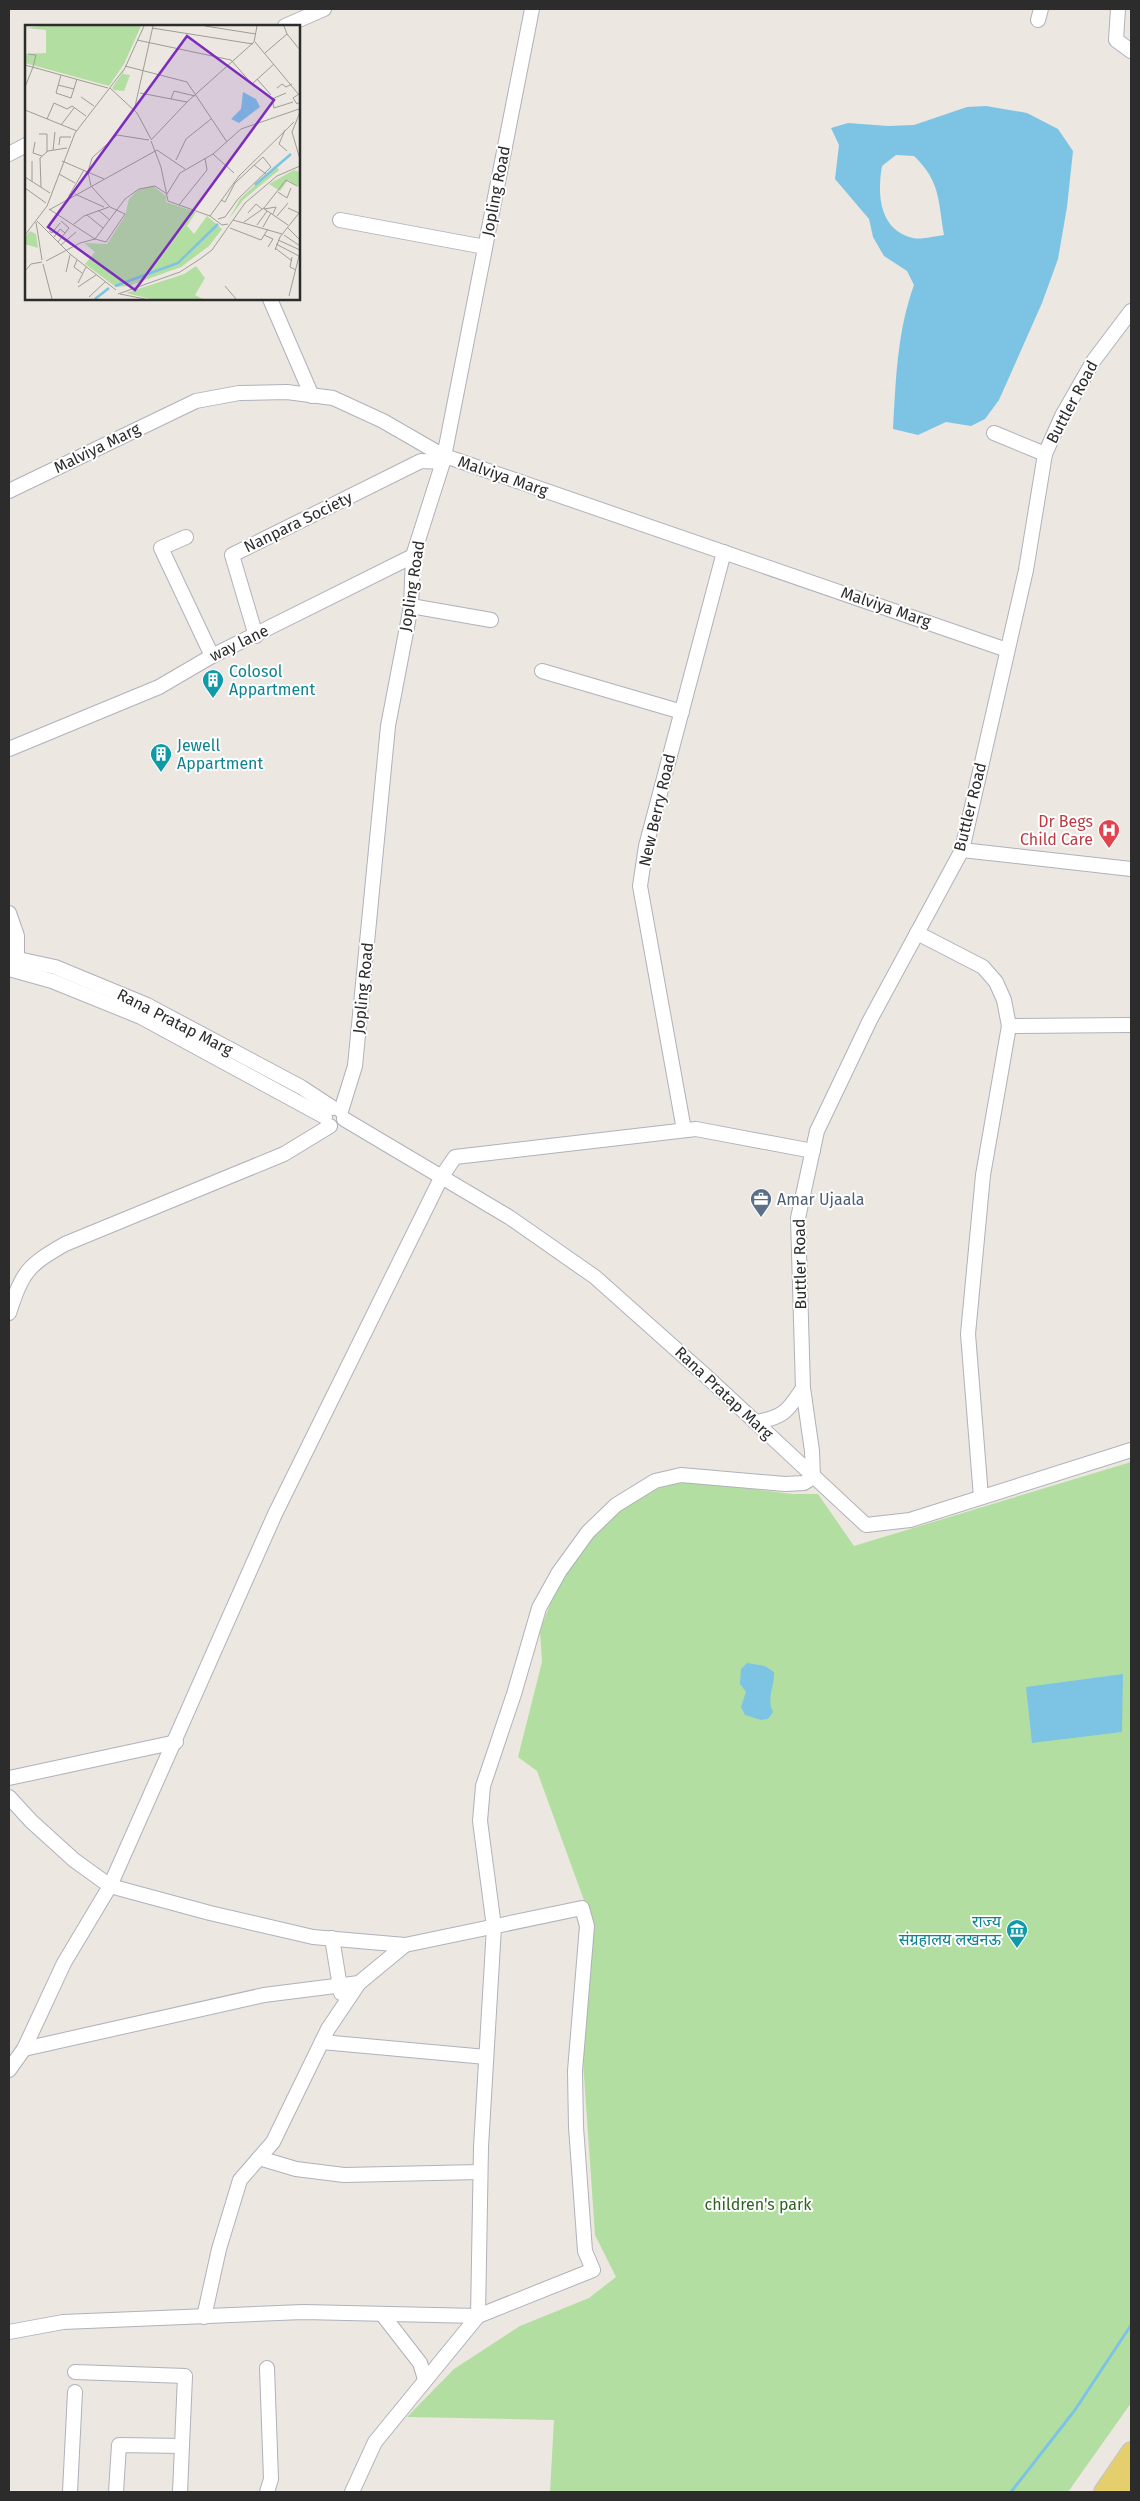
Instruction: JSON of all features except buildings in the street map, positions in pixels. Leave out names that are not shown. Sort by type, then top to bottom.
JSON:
[{"type":"main road","points":[[1103,2492],[1131,2451]]},
{"type":"main road","points":[[1120,2492],[1131,2474]]},
{"type":"street","points":[[287,25],[324,9]]},
{"type":"street","name":"Jopling Road","points":[[335,1116],[355,1066],[388,726],[411,606],[413,556],[442,458],[532,9]]},
{"type":"street","points":[[1118,9],[1116,40],[1131,51]]},
{"type":"street","points":[[9,154],[25,146]]},
{"type":"street","points":[[340,220],[484,247]]},
{"type":"street","points":[[270,300],[312,396]]},
{"type":"street","name":"Buttler Road","points":[[813,1477],[812,1451],[803,1388],[798,1218],[817,1131],[850,1062],[962,850],[1026,570],[1045,454],[1062,416],[1094,360],[1131,311]]},
{"type":"street","name":"Malviya Marg","points":[[9,491],[196,400],[239,393],[287,392],[333,398],[382,421],[442,458],[724,552],[1007,650]]},
{"type":"street","points":[[994,433],[1045,454]]},
{"type":"street","name":"Nanpara Society","points":[[256,636],[232,555],[421,461],[442,458]]},
{"type":"street","points":[[186,537],[162,548],[212,656]]},
{"type":"street","name":"New Berry Road","points":[[684,1130],[640,886],[646,846],[724,552]]},
{"type":"street","name":"way lane","points":[[9,750],[159,687],[212,656],[256,636],[413,556]]},
{"type":"street","points":[[411,606],[491,620]]},
{"type":"street","points":[[542,671],[682,712]]},
{"type":"street","points":[[962,850],[1131,869]]},
{"type":"street","points":[[9,913],[17,936],[13,964]]},
{"type":"street","points":[[917,933],[983,967],[996,982],[1004,1000],[1009,1026],[984,1175],[968,1334],[982,1497]]},
{"type":"street","name":"Rana Pratap Marg","points":[[13,964],[141,1017],[335,1116],[442,1176],[509,1217],[595,1277],[866,1525],[910,1520],[1131,1450]]},
{"type":"street","points":[[1009,1026],[1131,1025]]},
{"type":"street","points":[[9,1313],[19,1281],[36,1260],[65,1244],[284,1154],[335,1116]]},
{"type":"street","points":[[9,2070],[24,2049],[64,1962],[110,1886],[176,1742],[276,1514],[442,1176],[455,1157],[696,1128],[813,1151]]},
{"type":"street","points":[[755,1422],[775,1419],[789,1410],[803,1388]]},
{"type":"street","points":[[352,2492],[375,2442],[478,2316],[480,2172],[494,1927],[480,1821],[483,1786],[514,1694],[539,1608],[559,1572],[588,1532],[616,1505],[655,1482],[681,1476],[785,1484],[804,1483],[813,1477]]},
{"type":"street","points":[[9,1778],[176,1742]]},
{"type":"street","points":[[9,1797],[31,1821],[74,1860],[110,1886],[219,1915],[313,1937],[405,1945],[582,1908],[587,1926],[575,2071],[576,2127],[585,2252],[593,2270],[478,2316],[303,2312],[63,2322],[9,2332]]},
{"type":"street","points":[[332,1938],[341,1986],[342,2009]]},
{"type":"street","points":[[204,2317],[218,2249],[240,2180],[273,2142],[322,2042],[359,1983],[405,1945]]},
{"type":"street","points":[[24,2049],[264,1995],[359,1983]]},
{"type":"street","points":[[322,2042],[486,2057]]},
{"type":"street","points":[[259,2158],[296,2169],[344,2175],[480,2172]]},
{"type":"street","points":[[382,2314],[420,2362],[425,2379]]},
{"type":"street","points":[[267,2368],[271,2479],[267,2492]]},
{"type":"street","points":[[75,2372],[186,2376],[180,2492]]},
{"type":"street","points":[[70,2492],[75,2392]]},
{"type":"street","points":[[116,2492],[119,2446],[182,2446]]},
{"type":"green space","name":"children's park","points":[[1131,1462],[1131,2403],[1068,2492],[550,2492],[554,2420],[407,2417],[454,2369],[520,2326],[589,2298],[616,2277],[595,2235],[583,2061],[593,1925],[537,1771],[518,1757],[542,1662],[540,1630],[559,1582],[597,1529],[645,1493],[672,1484],[699,1482],[792,1494],[818,1494],[854,1546]]},
{"type":"water","points":[[986,106],[1027,113],[1058,129],[1073,151],[1067,207],[1058,259],[1042,303],[999,400],[985,419],[971,426],[946,422],[918,435],[893,429],[896,374],[901,338],[908,303],[914,285],[907,271],[884,256],[873,237],[869,219],[835,179],[839,145],[831,128],[848,123],[888,126],[914,125],[967,107]],"holes":[[[896,155],[914,156],[923,165],[934,183],[944,235],[913,238],[902,234],[893,227],[883,210],[880,188],[882,166]]]},
{"type":"water","points":[[747,1663],[765,1666],[774,1672],[770,1702],[773,1712],[768,1719],[761,1720],[745,1715],[741,1707],[746,1692],[740,1684],[741,1669]]},
{"type":"water","points":[[1123,1674],[1122,1732],[1032,1743],[1026,1687]]},
{"type":"waterway","points":[[1011,2492],[1075,2410],[1131,2325]]},
{"type":"place","name":"Colosol Appartment","points":[[213,699]]},
{"type":"place","name":"Jewell Appartment","points":[[161,773]]},
{"type":"place","name":"Dr Begs Child Care","points":[[1109,849]]},
{"type":"place","name":"Amar Ujaala","points":[[761,1218]]},
{"type":"place","name":"राज्य संग्रहालय लखनऊ","points":[[1017,1949]]}]
